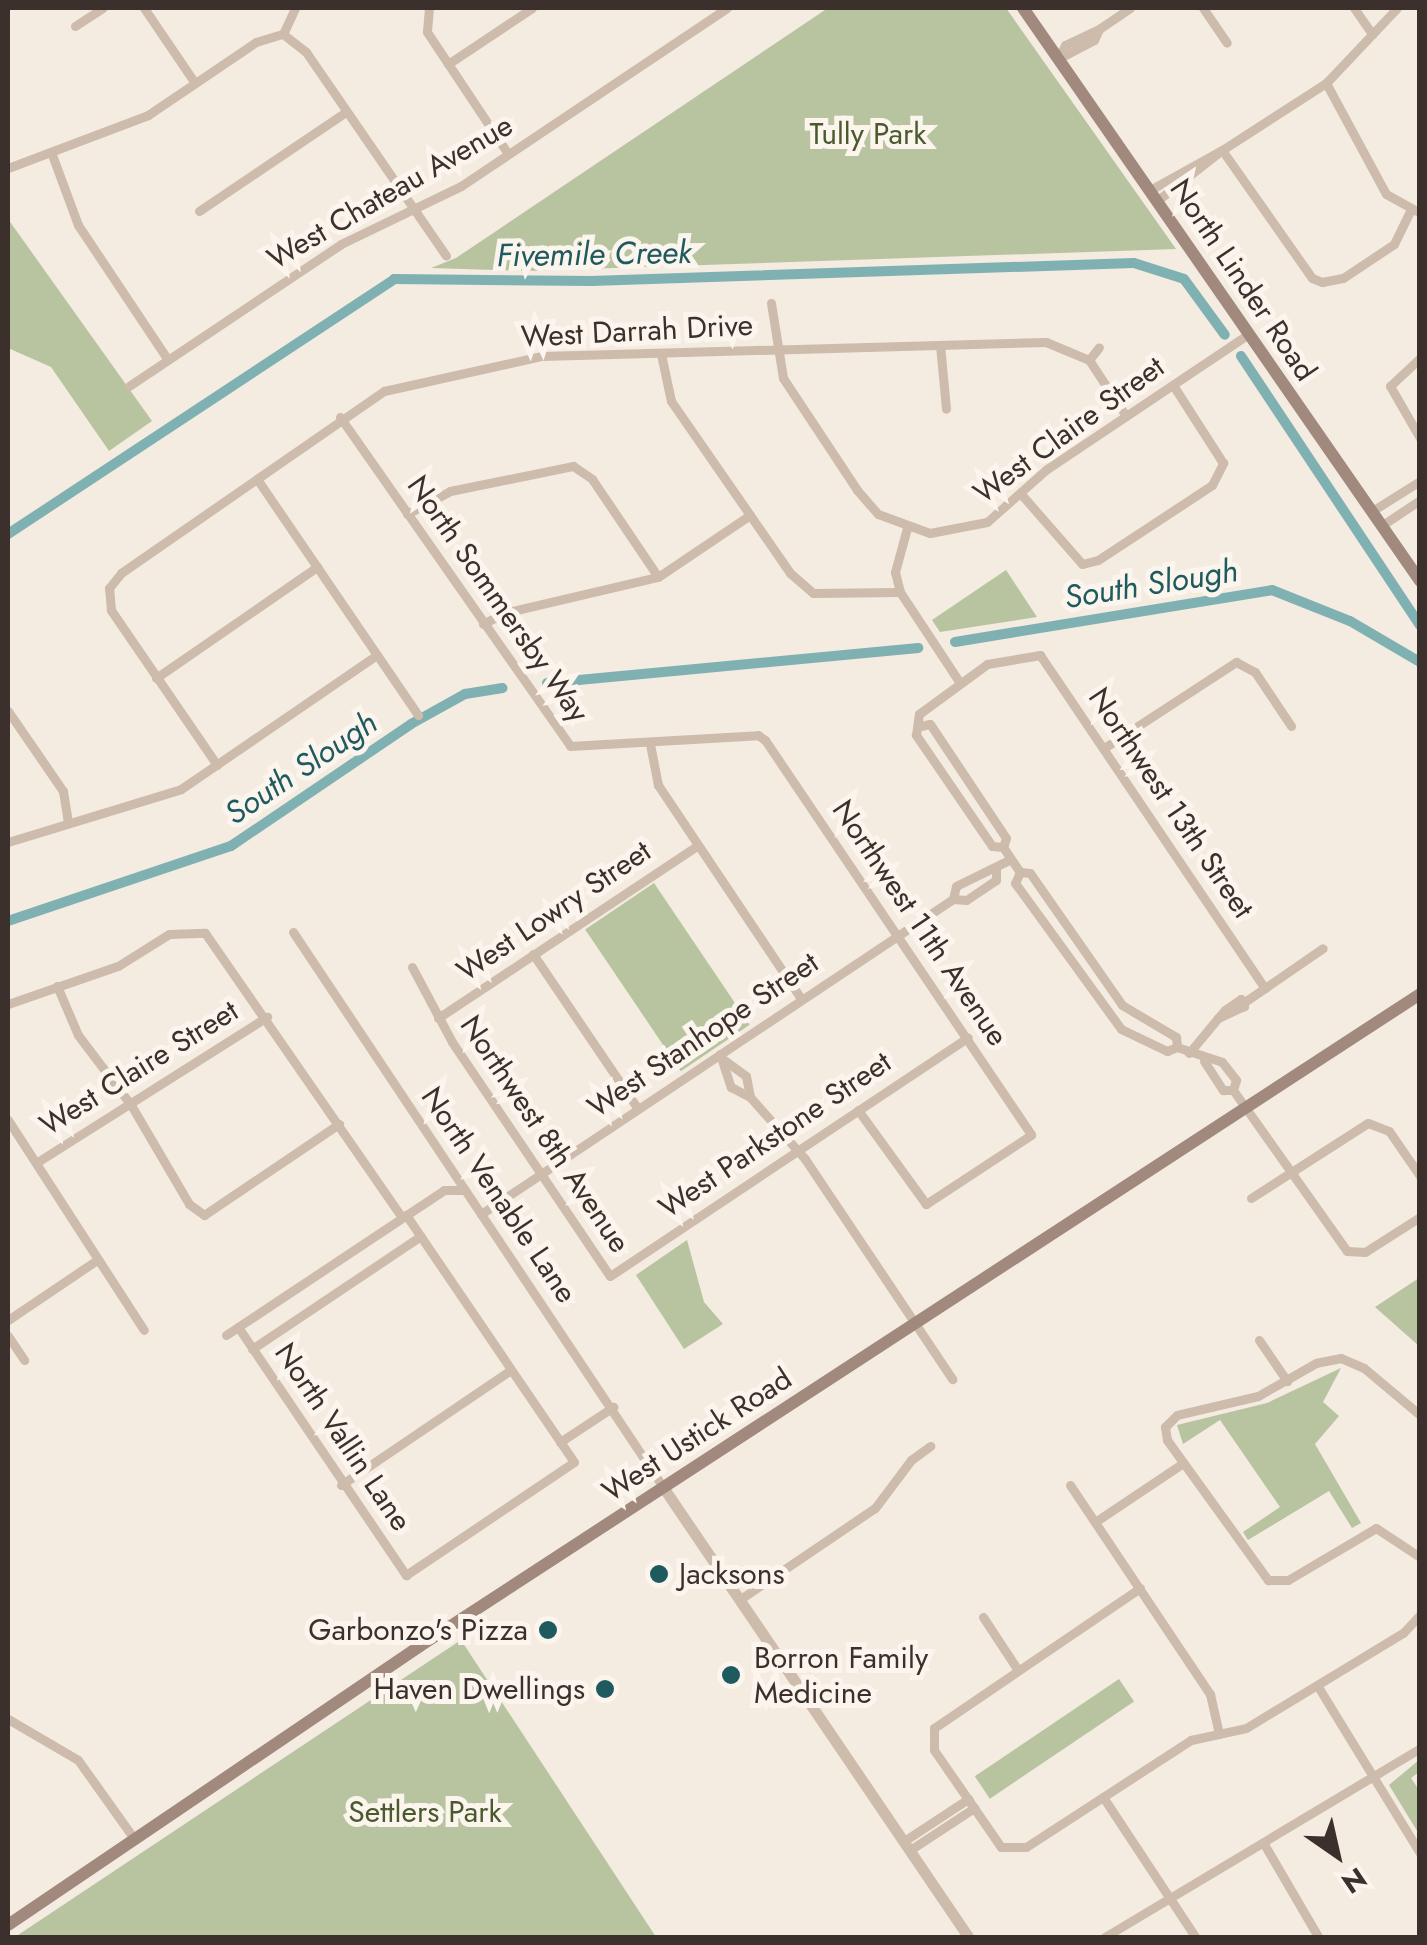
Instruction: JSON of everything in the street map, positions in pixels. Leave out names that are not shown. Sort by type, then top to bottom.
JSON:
[{"type":"main road","name":"North Linder Road","points":[[1022,8],[1420,581]]},
{"type":"main road","name":"West Ustick Road","points":[[8,1925],[663,1487],[1420,994]]},
{"type":"street","points":[[75,26],[103,8]]},
{"type":"street","points":[[144,8],[195,83]]},
{"type":"street","points":[[8,168],[118,129],[256,42],[282,34],[295,8]]},
{"type":"street","points":[[429,8],[427,32],[508,154]]},
{"type":"street","points":[[448,64],[532,8]]},
{"type":"street","name":"West Chateau Avenue","points":[[129,386],[341,244],[508,154],[727,8]]},
{"type":"street","points":[[1058,59],[1094,40],[1100,29],[1130,8]]},
{"type":"street","points":[[1203,8],[1228,43]]},
{"type":"street","points":[[1354,8],[1372,34]]},
{"type":"street","points":[[1154,195],[1326,83],[1397,8]]},
{"type":"street","points":[[282,34],[306,52],[446,256]]},
{"type":"street","points":[[1222,150],[1312,278],[1322,282],[1343,278],[1394,244],[1415,212],[1386,194],[1326,83]]},
{"type":"street","points":[[199,211],[346,112]]},
{"type":"street","points":[[52,152],[78,225],[168,360]]},
{"type":"street","points":[[771,303],[783,378],[857,490],[878,514],[907,528],[895,572],[900,592],[960,682],[923,708],[916,735],[992,846],[1003,848],[1020,872]]},
{"type":"street","name":"West Claire Street","points":[[907,528],[972,528],[1126,416],[1249,334]]},
{"type":"street","name":"West Darrah Drive","points":[[156,678],[107,596],[121,574],[298,451],[340,417],[384,390],[478,366],[542,356],[1046,342],[1089,360]]},
{"type":"street","points":[[940,344],[946,409]]},
{"type":"street","points":[[1100,347],[1089,360],[1126,416]]},
{"type":"street","points":[[661,354],[672,401],[790,573],[812,594],[900,592]]},
{"type":"street","points":[[1420,358],[1390,386],[1420,438]]},
{"type":"street","points":[[1021,494],[1082,564],[1130,539],[1224,470],[1173,385]]},
{"type":"street","name":"North Sommersby Way","points":[[340,417],[570,746],[758,735],[765,740]]},
{"type":"street","points":[[407,514],[450,490],[573,466],[592,479],[658,577]]},
{"type":"street","points":[[257,480],[418,715]]},
{"type":"street","points":[[1372,512],[1420,481]]},
{"type":"street","points":[[1381,526],[1420,500]]},
{"type":"street","points":[[483,624],[504,613],[658,577],[750,515]]},
{"type":"street","points":[[217,765],[156,678],[317,568]]},
{"type":"street","name":"Northwest 13th Street","points":[[960,682],[987,664],[1030,652],[1048,662],[1265,988]]},
{"type":"street","points":[[8,842],[181,790],[377,656]]},
{"type":"street","points":[[1104,748],[1229,664],[1243,663],[1291,726]]},
{"type":"street","points":[[8,712],[63,791],[68,824]]},
{"type":"street","points":[[920,726],[930,724],[1006,838],[1003,848]]},
{"type":"street","name":"Northwest 11th Avenue","points":[[765,740],[1032,1135],[926,1204],[858,1110]]},
{"type":"street","points":[[650,744],[658,785],[802,999]]},
{"type":"street","name":"West Lowry Street","points":[[438,1018],[698,845]]},
{"type":"street","name":"West Stanhope Street","points":[[952,899],[956,886],[986,866],[996,868],[1011,858]]},
{"type":"street","name":"West Stanhope Street","points":[[481,1214],[722,1057],[952,899],[966,900],[996,880],[996,868]]},
{"type":"street","points":[[1020,872],[1030,873],[1122,1005],[1176,1036],[1178,1047],[1204,1061],[1223,1090],[1233,1090]]},
{"type":"street","points":[[1020,872],[1015,882],[1108,1017],[1141,1040],[1168,1052],[1178,1047]]},
{"type":"street","points":[[8,1004],[191,930],[216,942],[560,1442],[613,1407]]},
{"type":"street","name":"North Venable Lane","points":[[293,932],[663,1487]]},
{"type":"street","points":[[1188,1053],[1218,1018],[1324,948]]},
{"type":"street","points":[[534,954],[638,1109]]},
{"type":"street","name":"Northwest 8th Avenue","points":[[412,966],[438,1018],[610,1276]]},
{"type":"street","points":[[57,986],[78,1036],[130,1105],[190,1204],[204,1215],[338,1124]]},
{"type":"street","name":"West Claire Street","points":[[38,1161],[267,1017]]},
{"type":"street","name":"West Parkstone Street","points":[[610,1276],[968,1037]]},
{"type":"street","points":[[1204,1061],[1213,1056],[1222,1062],[1236,1080],[1233,1090]]},
{"type":"street","points":[[722,1057],[732,1087],[750,1098],[798,1150],[952,1379]]},
{"type":"street","points":[[722,1057],[746,1076],[750,1098]]},
{"type":"street","points":[[1233,1090],[1352,1253],[1364,1252],[1420,1217]]},
{"type":"street","points":[[8,1120],[144,1330]]},
{"type":"street","points":[[1251,1198],[1375,1122],[1389,1131],[1420,1176]]},
{"type":"street","points":[[226,1335],[444,1190],[463,1190]]},
{"type":"street","points":[[252,1349],[421,1236]]},
{"type":"street","points":[[8,1320],[97,1260]]},
{"type":"street","name":"North Vallin Lane","points":[[238,1327],[341,1485],[406,1575],[574,1462],[560,1442]]},
{"type":"street","points":[[8,1336],[24,1360]]},
{"type":"street","points":[[1259,1340],[1287,1380]]},
{"type":"street","points":[[1418,1410],[1364,1368],[1340,1358],[1258,1396],[1177,1415],[1165,1427],[1183,1463],[1268,1580],[1288,1580],[1376,1528],[1420,1556]]},
{"type":"street","points":[[341,1485],[511,1370]]},
{"type":"street","points":[[739,1600],[875,1508],[910,1460],[930,1446]]},
{"type":"street","points":[[1095,1522],[1183,1463]]},
{"type":"street","points":[[1070,1485],[1210,1694],[1219,1734]]},
{"type":"street","points":[[663,1487],[968,1938]]},
{"type":"street","points":[[1140,1588],[939,1721],[932,1736],[996,1842],[1009,1850],[1026,1847],[1191,1740],[1246,1728],[1403,1633],[1420,1615]]},
{"type":"street","points":[[983,1616],[1018,1670]]},
{"type":"street","points":[[1317,1685],[1420,1854]]},
{"type":"street","points":[[8,1719],[78,1760],[135,1840]]},
{"type":"street","points":[[1103,1938],[1168,1895],[1264,1844],[1420,1748]]},
{"type":"street","points":[[1103,1797],[1196,1938]]},
{"type":"street","points":[[907,1846],[971,1804]]},
{"type":"street","points":[[1264,1844],[1319,1938]]},
{"type":"green space","name":"Tully Park","points":[[828,8],[1006,8],[1176,249],[524,271],[431,268],[456,258]]},
{"type":"green space","points":[[8,219],[152,421],[109,451],[51,367],[8,348]]},
{"type":"green space","points":[[1006,570],[1037,617],[940,632],[932,620]]},
{"type":"green space","points":[[654,883],[750,1025],[681,1071],[585,929]]},
{"type":"green space","points":[[687,1240],[704,1302],[723,1324],[684,1349],[636,1275]]},
{"type":"green space","points":[[1419,1278],[1419,1346],[1375,1307]]},
{"type":"green space","points":[[1341,1368],[1323,1402],[1339,1416],[1315,1444],[1361,1523],[1352,1528],[1329,1491],[1248,1540],[1243,1532],[1280,1507],[1220,1420],[1183,1444],[1177,1425],[1267,1403]]},
{"type":"green space","name":"Settlers Park","points":[[461,1640],[656,1937],[15,1937]]},
{"type":"green space","points":[[1119,1679],[1134,1701],[990,1799],[975,1776]]},
{"type":"green space","points":[[1419,1760],[1419,1772],[1411,1778],[1419,1790],[1419,1834],[1389,1785]]},
{"type":"waterway","name":"Fivemile Creek","points":[[8,534],[394,279],[591,281],[1134,263],[1184,279],[1225,335]]},
{"type":"waterway","name":"Fivemile Creek","points":[[1241,356],[1420,625]]},
{"type":"waterway","name":"South Slough","points":[[955,642],[1272,590],[1350,621],[1420,662]]},
{"type":"waterway","name":"South Slough","points":[[547,683],[918,648]]},
{"type":"waterway","name":"South Slough","points":[[8,921],[231,846],[411,724],[465,694],[503,688]]},
{"type":"place","name":"Jacksons","points":[[659,1574]]},
{"type":"place","name":"Garbonzo's Pizza","points":[[548,1630]]},
{"type":"place","name":"Borron Family Medicine","points":[[731,1675]]},
{"type":"place","name":"Haven Dwellings","points":[[605,1689]]}]
